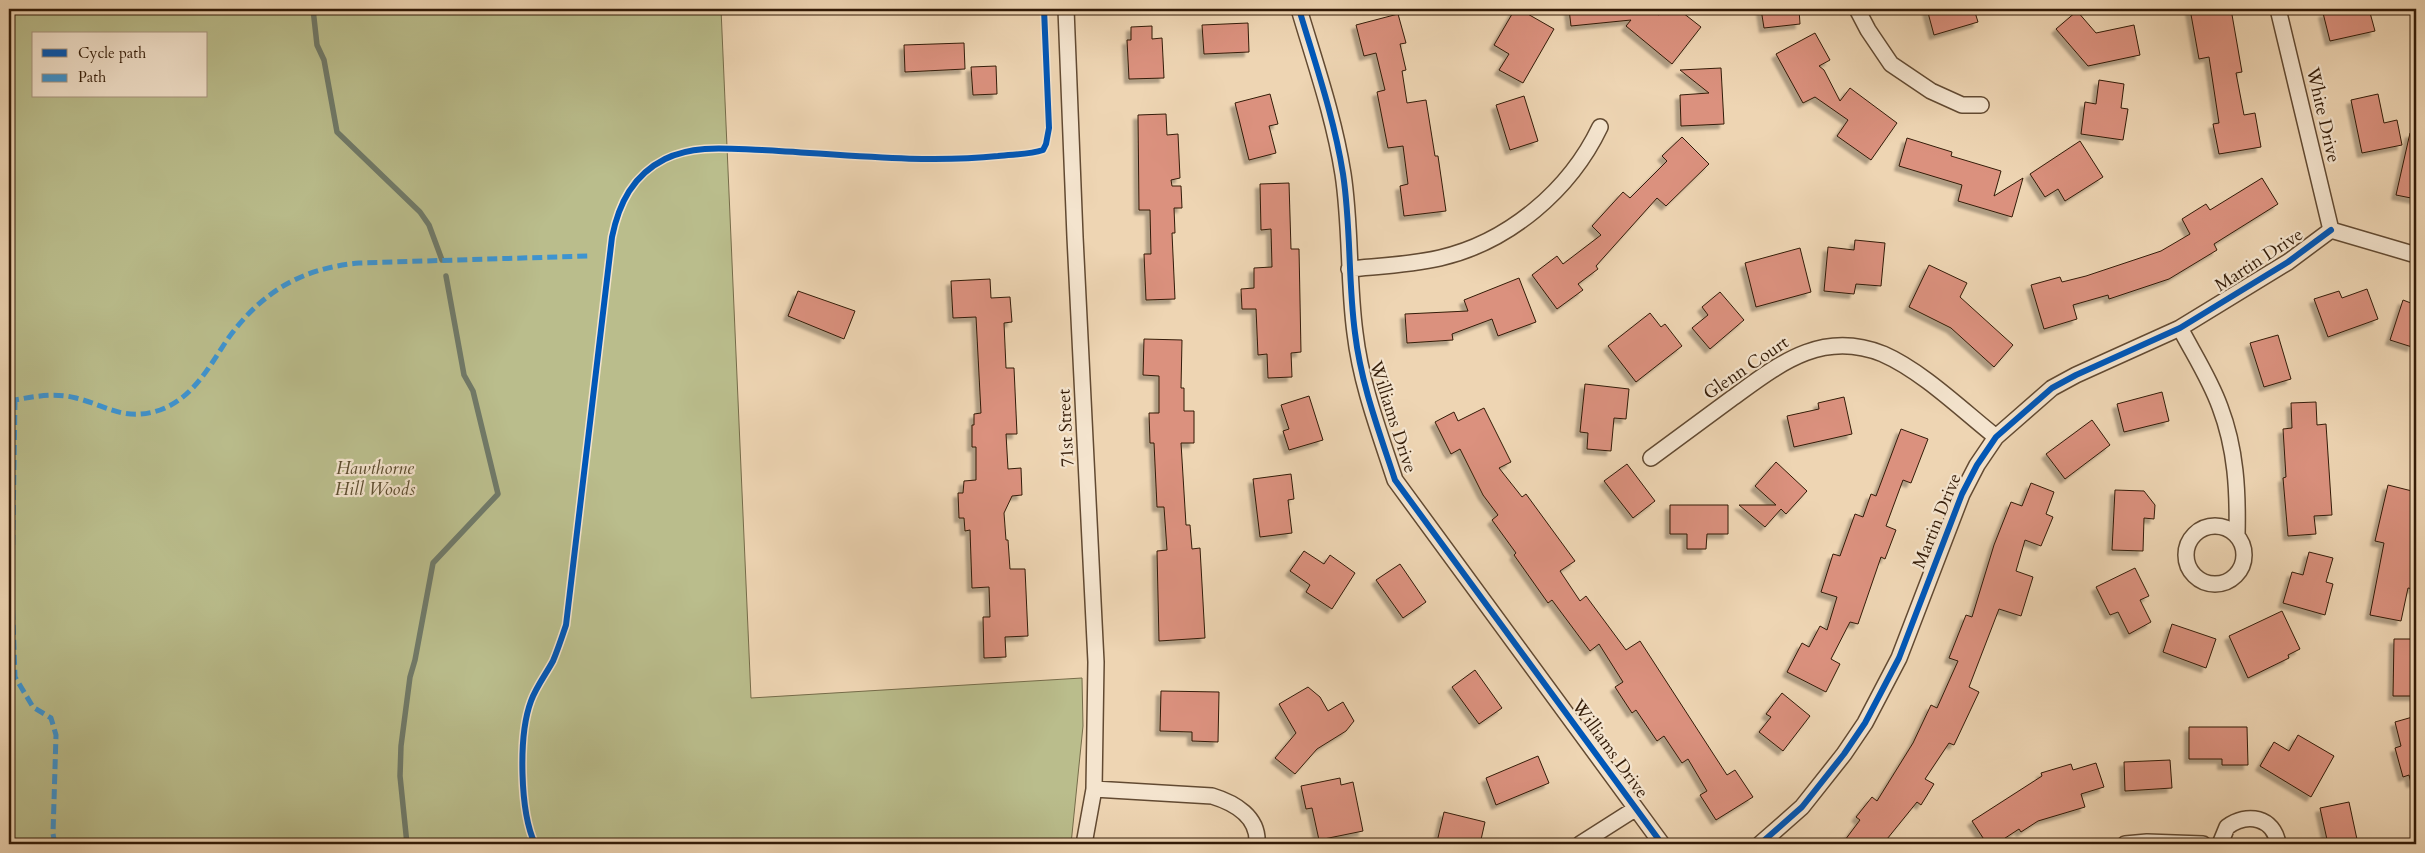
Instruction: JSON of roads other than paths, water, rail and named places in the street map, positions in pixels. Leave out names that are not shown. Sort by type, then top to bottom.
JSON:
[{"type":"street","name":"71st Street","points":[[1066,9],[1096,662],[1094,789],[1084,844]]},
{"type":"street","name":"Williams Drive","points":[[1298,9],[1335,132],[1343,176],[1354,333],[1360,368],[1371,409],[1395,480],[1662,844]]},
{"type":"street","points":[[1857,9],[1868,30],[1891,64],[1931,91],[1962,105],[1981,105]]},
{"type":"street","name":"White Drive","points":[[2278,9],[2331,230]]},
{"type":"street","points":[[1349,269],[1441,258],[1461,252],[1498,235],[1542,204],[1570,176],[1591,145],[1600,127]]},
{"type":"street","name":"Martin Drive","points":[[1760,844],[1802,807],[1844,754],[1865,723],[1899,658],[1962,494],[1977,465],[1996,437],[2052,388],[2180,328],[2288,262],[2331,230],[2416,255]]},
{"type":"street","points":[[2180,328],[2219,404],[2226,423],[2234,461],[2238,496],[2237,536]]},
{"type":"street","name":"Glenn Court","points":[[1651,458],[1781,363],[1815,349],[1838,346],[1865,349],[1897,362],[1923,379],[1996,437]]},
{"type":"street","points":[[1094,789],[1212,796],[1229,801],[1242,810],[1254,823],[1258,837],[1257,844]]},
{"type":"street","points":[[1580,844],[1636,809]]},
{"type":"street","points":[[2220,844],[2227,827],[2245,817],[2264,822],[2272,828],[2278,844]]},
{"type":"street","points":[[2125,844],[2148,842],[2203,844]]},
{"type":"waterway","points":[[313,9],[317,45],[324,60],[337,132],[420,212],[429,225],[442,260]]},
{"type":"waterway","points":[[407,844],[400,776],[401,746],[410,677],[415,660],[433,563],[498,494],[473,391],[464,375],[446,276]]},
{"type":"park label","name":"Hawthorne Hill Woods","points":[[375,478]]}]
